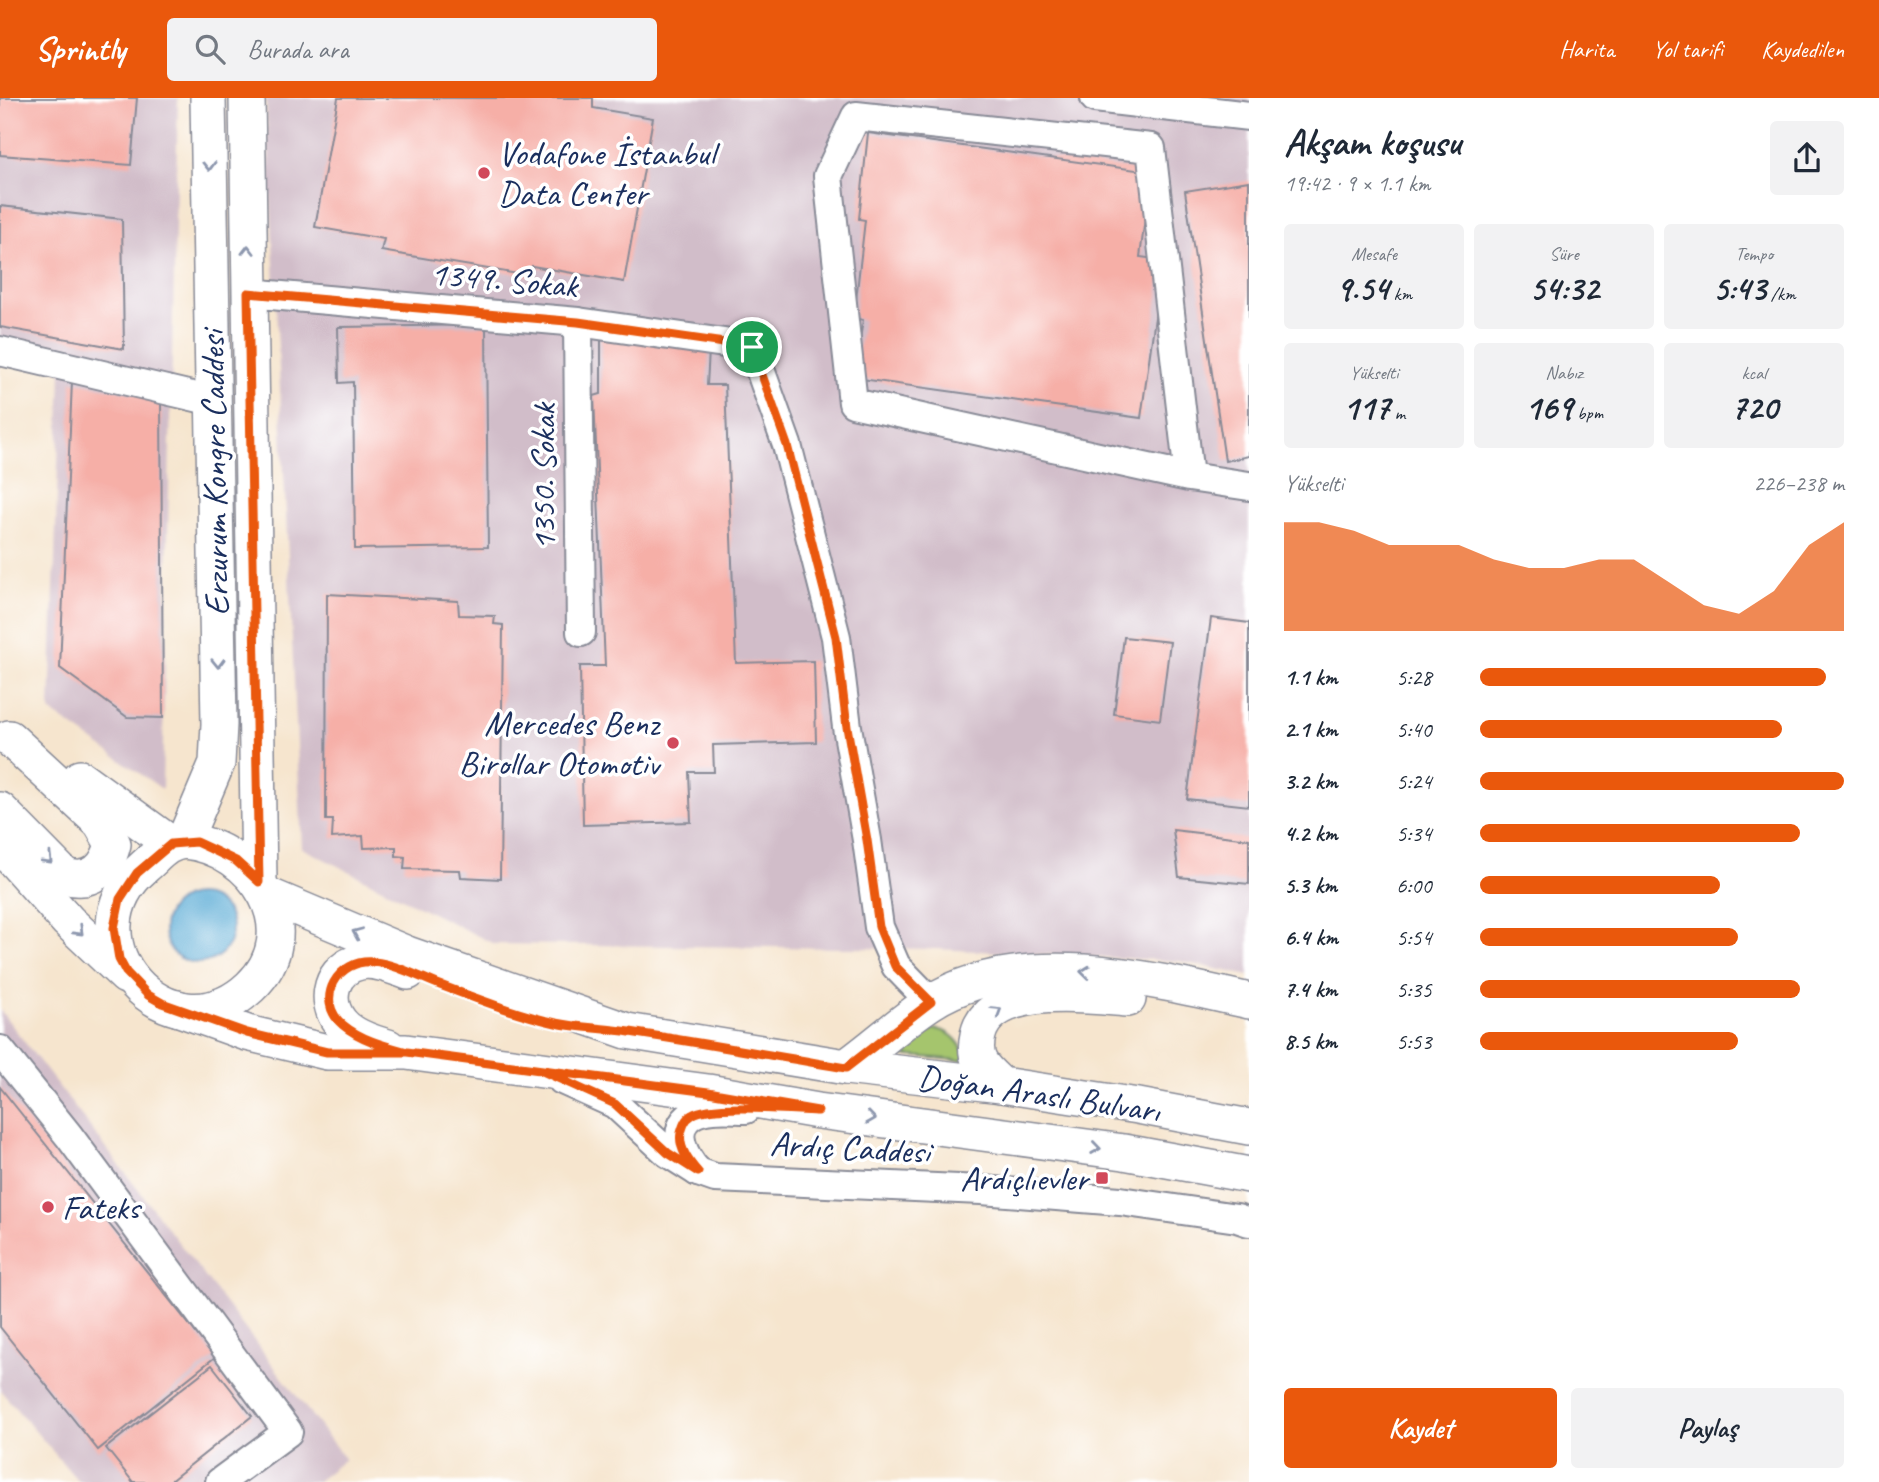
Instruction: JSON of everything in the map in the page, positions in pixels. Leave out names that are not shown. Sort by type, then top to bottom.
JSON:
[{"type":"main road","name":"Erzurum Kongre Caddesi","points":[[178,843],[217,763],[219,724],[208,98]]},
{"type":"main road","name":"Erzurum Kongre Caddesi","points":[[247,98],[248,293],[263,889]]},
{"type":"main road","points":[[4,735],[80,778],[178,843]]},
{"type":"main road","points":[[0,810],[65,876],[77,880],[91,877],[110,857],[113,844],[101,823],[4,735]]},
{"type":"main road","points":[[0,845],[68,921],[135,984],[155,999],[177,1008],[193,1010],[225,1004],[239,996],[261,973],[269,958],[274,934],[272,911],[263,889],[236,861],[196,842],[178,843],[137,873],[128,885],[116,913],[114,928],[119,959],[135,984]]},
{"type":"main road","name":"Doğan Araslı Bulvarı","points":[[263,889],[407,954],[627,1031],[846,1068],[1001,1085],[1138,1106],[1249,1127]]},
{"type":"main road","points":[[407,1052],[361,1037],[341,1024],[333,1009],[330,992],[332,983],[343,970],[359,962],[375,962],[401,969],[493,1005],[545,1020],[627,1031]]},
{"type":"main road","points":[[846,1068],[931,1002],[979,980],[1032,973],[1079,971],[1191,988],[1249,1001]]},
{"type":"main road","points":[[975,1051],[979,1028],[986,1017],[1016,999],[1038,995],[1138,999],[1249,1019]]},
{"type":"main road","points":[[931,1002],[949,1016],[975,1051],[981,1066],[1001,1085]]},
{"type":"main road","name":"Doğan Araslı Bulvarı","points":[[177,1008],[247,1033],[327,1052],[407,1052],[708,1092],[818,1111],[1124,1152],[1249,1175]]},
{"type":"street","points":[[1095,98],[1249,116]]},
{"type":"street","points":[[1189,477],[1151,148],[856,116],[828,176],[853,403],[1189,477],[1249,486]]},
{"type":"street","name":"1349. Sokak","points":[[248,293],[578,322],[752,347],[787,445],[836,637],[847,727],[879,927],[895,966],[931,1002]]},
{"type":"street","name":"1350. Sokak","points":[[578,322],[580,632]]},
{"type":"street","points":[[0,351],[213,401]]},
{"type":"street","points":[[0,1050],[69,1136],[288,1432],[220,1482]]},
{"type":"street","points":[[540,1070],[615,1104],[668,1153],[698,1172]]},
{"type":"street","points":[[698,1172],[687,1160],[680,1138],[684,1123],[691,1115],[705,1110],[733,1109],[818,1111]]},
{"type":"street","name":"Ardıç Caddesi","points":[[698,1172],[715,1178],[981,1190],[1121,1201],[1249,1222]]},
{"type":"shaded area","points":[[0,98],[178,98],[162,789],[50,711],[61,371],[0,357]]},
{"type":"shaded area","points":[[266,98],[1249,98],[1249,976],[1179,961],[936,949],[494,944],[302,848]]},
{"type":"shaded area","points":[[0,1010],[345,1459],[316,1482],[79,1482],[0,1390]]},
{"type":"green space","points":[[934,1029],[951,1035],[970,1061],[897,1055],[916,1038]]},
{"type":"water","points":[[191,895],[205,895],[217,900],[227,910],[232,929],[227,948],[217,958],[205,963],[191,963],[179,958],[169,948],[164,936],[164,922],[169,910],[179,900]]},
{"type":"building","points":[[0,98],[137,98],[131,165],[0,155]]},
{"type":"building","name":"Vodafone İstanbul Data Center","points":[[338,98],[593,98],[593,108],[653,118],[624,282],[532,266],[530,276],[381,251],[384,239],[315,227]]},
{"type":"building","points":[[868,133],[1151,172],[1140,257],[1163,260],[1141,418],[854,378],[863,320],[854,318],[865,220],[859,219]]},
{"type":"building","points":[[1249,181],[1249,456],[1225,461],[1185,191]]},
{"type":"building","points":[[0,206],[122,219],[124,349],[0,327]]},
{"type":"building","points":[[486,325],[488,547],[355,549],[353,382],[339,383],[338,327]]},
{"type":"building","points":[[601,336],[709,350],[707,385],[725,385],[736,663],[814,661],[816,742],[713,745],[714,772],[689,772],[691,822],[583,825],[580,666],[605,666],[594,396],[601,394]]},
{"type":"building","points":[[72,381],[161,399],[163,718],[127,717],[60,668]]},
{"type":"building","points":[[327,594],[458,601],[459,615],[495,616],[494,624],[503,625],[500,879],[461,877],[460,870],[404,869],[405,857],[396,856],[396,847],[364,848],[363,836],[332,838],[333,820],[326,820]]},
{"type":"building","points":[[1211,618],[1249,623],[1249,806],[1187,799]]},
{"type":"building","points":[[1124,637],[1170,642],[1160,720],[1114,714]]},
{"type":"building","points":[[1173,830],[1249,839],[1249,884],[1179,877]]},
{"type":"building","name":"Fateks","points":[[0,1087],[215,1357],[98,1450],[0,1327]]},
{"type":"building","points":[[212,1365],[252,1416],[169,1482],[133,1482],[106,1448]]},
{"type":"place","name":"Vodafone İstanbul Data Center","points":[[484,173]]},
{"type":"place","name":"Mercedes Benz Birollar Otomotiv","points":[[673,743]]},
{"type":"place","name":"Ardıçlıevler","points":[[1102,1178]]},
{"type":"place","name":"Fateks","points":[[48,1207]]},
{"type":"route","points":[[752,347],[578,322],[248,293],[259,882],[236,861],[196,842],[177,842],[160,852],[128,885],[116,913],[115,944],[119,959],[135,984],[162,1003],[197,1016],[247,1033],[327,1052],[407,1052],[540,1070],[615,1104],[668,1153],[698,1172],[687,1160],[680,1138],[684,1123],[691,1115],[705,1110],[733,1109],[818,1111],[708,1092],[407,1052],[383,1046],[361,1037],[341,1024],[333,1009],[330,992],[332,983],[343,970],[359,962],[375,962],[401,969],[493,1005],[558,1023],[627,1031],[846,1068],[931,1002],[895,966],[879,927],[847,727],[836,637],[787,445],[752,347]]}]
